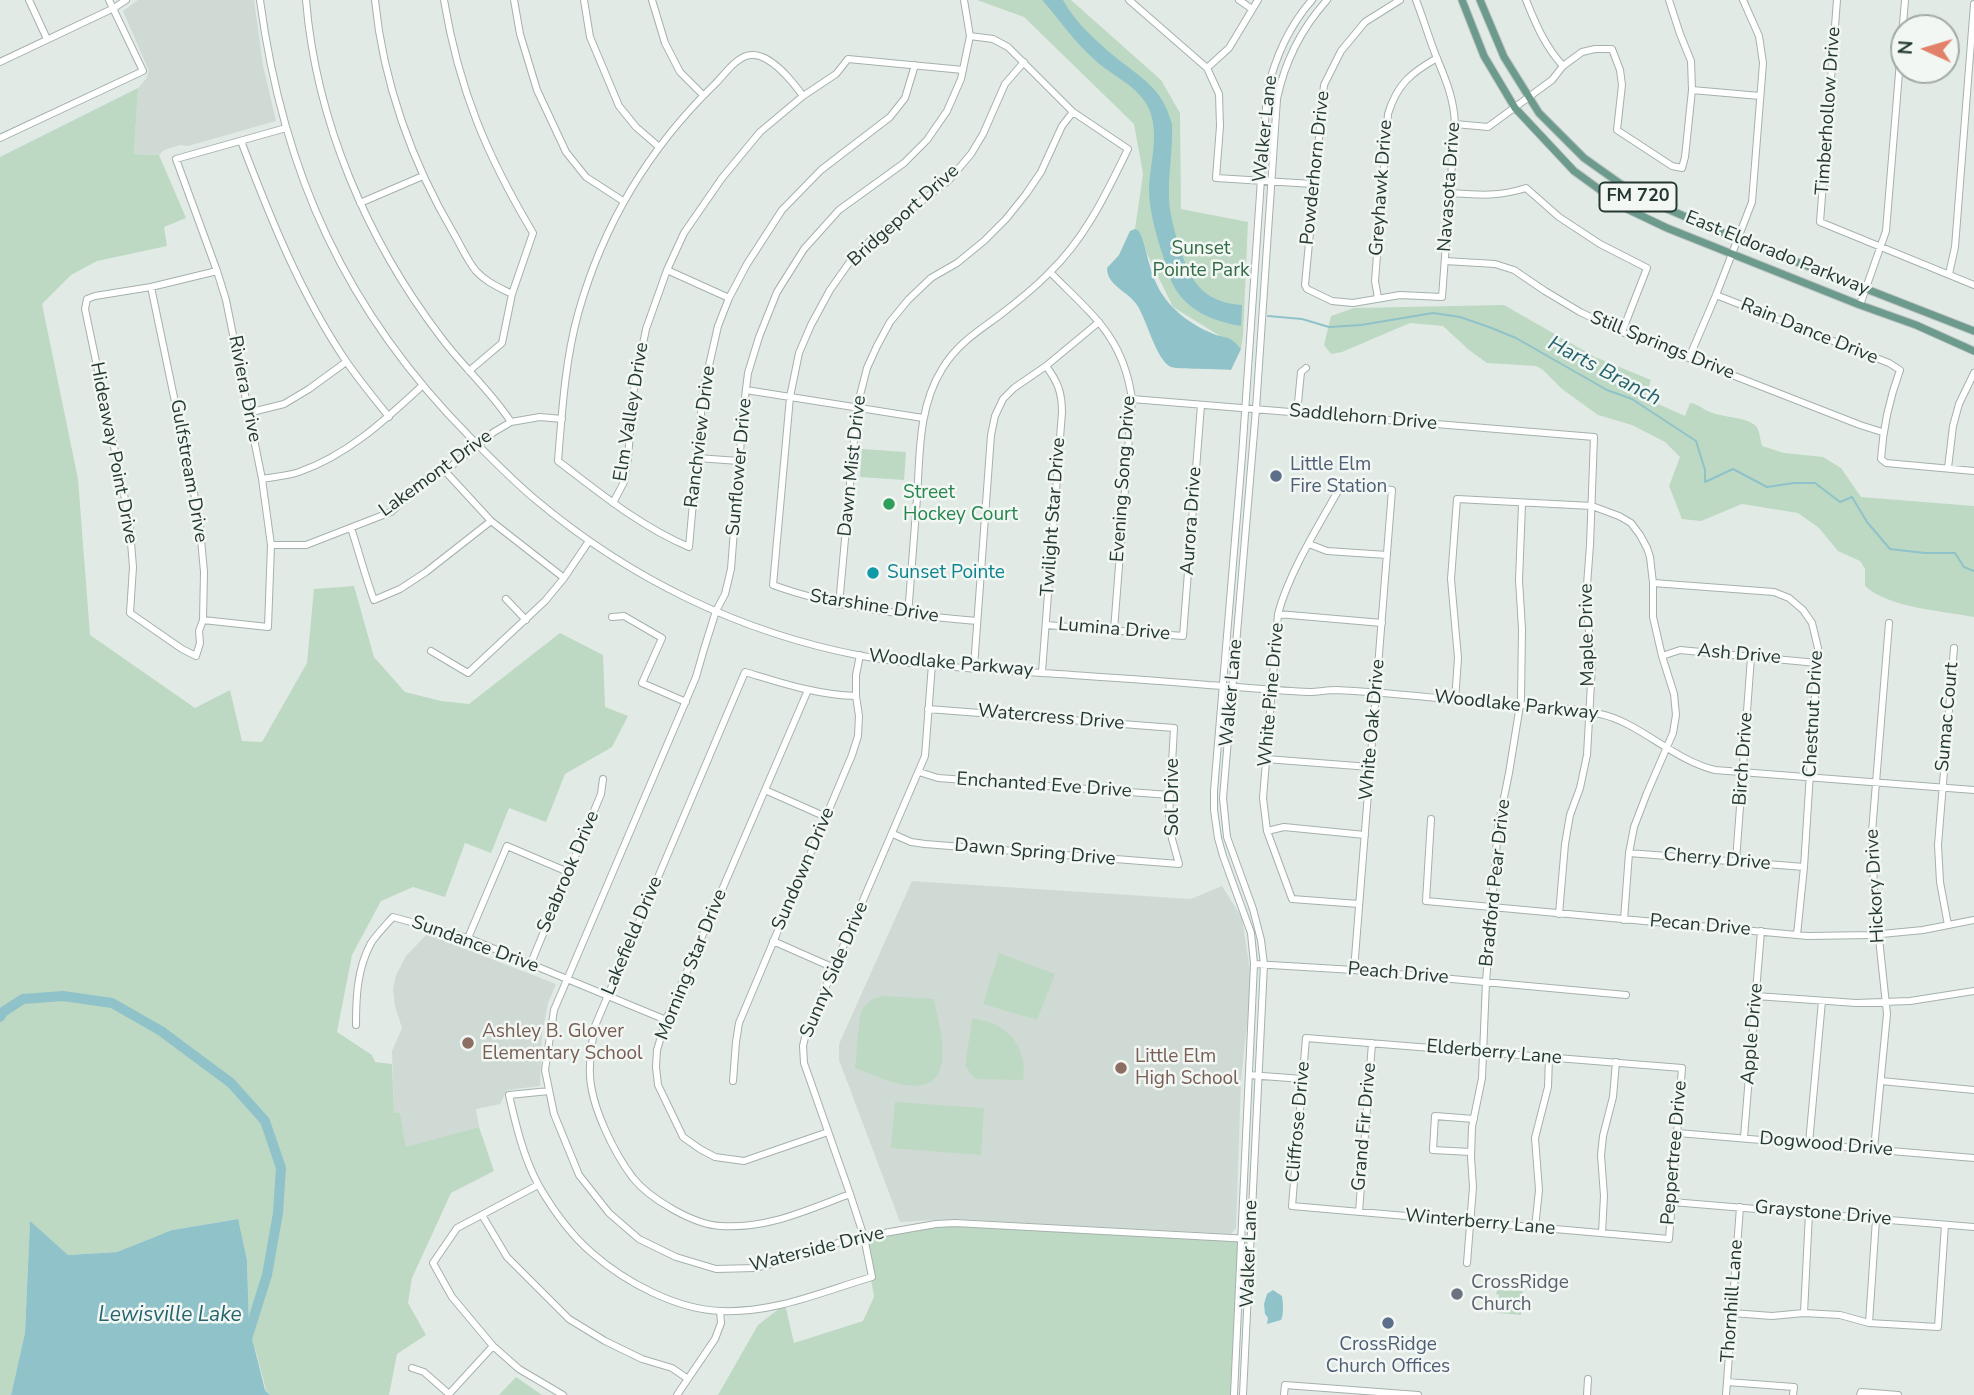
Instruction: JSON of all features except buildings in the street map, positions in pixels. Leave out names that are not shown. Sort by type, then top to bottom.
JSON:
[{"type":"main road","name":"East Eldorado Parkway","points":[[1462,0],[1485,56],[1514,108],[1574,171],[1625,208],[1667,228],[1916,325],[1974,351]]},
{"type":"main road","name":"East Eldorado Parkway","points":[[1480,0],[1504,57],[1529,98],[1547,121],[1584,158],[1639,197],[1738,239],[1974,331]]},
{"type":"street","points":[[29,0],[47,39]]},
{"type":"street","points":[[0,138],[143,71],[109,0]]},
{"type":"street","points":[[0,62],[126,0]]},
{"type":"street","name":"Woodlake Parkway","points":[[260,0],[268,54],[286,128],[321,228],[364,306],[393,349],[422,386],[479,446],[536,500],[589,541],[680,596],[775,633],[809,644],[860,655],[1042,673],[1312,692],[1376,692],[1599,713],[1638,730],[1702,767],[1743,773],[1974,790]]},
{"type":"street","points":[[306,0],[312,49],[323,99],[360,204],[409,292],[441,338],[501,406],[511,422]]},
{"type":"street","points":[[375,0],[388,76],[423,176],[474,269],[489,283],[512,294]]},
{"type":"street","points":[[444,0],[460,76],[477,125],[497,169],[533,233],[512,294],[502,343],[469,371]]},
{"type":"street","points":[[514,0],[520,34],[537,90],[566,152],[586,177],[623,201]]},
{"type":"street","points":[[584,0],[590,37],[619,106],[636,127],[658,146]]},
{"type":"street","points":[[652,0],[665,43],[680,72],[703,94]]},
{"type":"street","name":"Sunflower Drive","points":[[567,980],[686,702],[716,611],[725,594],[732,569],[748,373],[777,292],[804,249],[839,210],[904,163],[927,140],[947,111],[961,79],[970,36],[964,0]]},
{"type":"street","points":[[1129,0],[1207,68],[1219,94],[1220,126],[1216,178],[1313,184]]},
{"type":"street","points":[[1239,0],[1252,9]]},
{"type":"street","points":[[1207,68],[1230,48],[1258,0]]},
{"type":"street","name":"Walker Lane","points":[[1243,1395],[1249,1075],[1254,964],[1251,933],[1223,856],[1216,827],[1214,792],[1245,408],[1264,114],[1271,72],[1287,35],[1312,0]]},
{"type":"street","name":"Walker Lane","points":[[1234,1395],[1259,1076],[1264,964],[1256,919],[1227,837],[1223,798],[1280,83],[1295,44],[1312,17],[1327,0]]},
{"type":"street","name":"Powderhorn Drive","points":[[1378,298],[1353,303],[1332,301],[1307,289],[1305,285],[1324,85],[1341,51],[1365,22],[1400,0]]},
{"type":"street","name":"Navasota Drive","points":[[1378,298],[1400,295],[1441,297],[1455,124],[1454,106],[1447,78],[1416,0]]},
{"type":"street","points":[[1527,0],[1539,32],[1550,52],[1563,66]]},
{"type":"street","points":[[1455,124],[1488,127],[1552,80],[1563,66],[1582,52],[1612,49],[1622,85],[1617,130],[1672,166],[1682,168],[1692,90],[1691,61],[1670,0]]},
{"type":"street","points":[[1689,358],[1752,202],[1763,63],[1759,36],[1743,0]]},
{"type":"street","name":"Timberhollow Drive","points":[[1837,0],[1820,222],[1881,248]]},
{"type":"street","points":[[1860,305],[1886,231],[1905,0]]},
{"type":"street","points":[[1949,274],[1955,247],[1974,4]]},
{"type":"street","points":[[908,615],[923,418],[941,370],[954,351],[973,333],[1017,302],[1050,272],[1082,234],[1098,209],[1128,149],[1073,113],[1008,47],[993,39],[970,36]]},
{"type":"street","points":[[613,502],[558,461],[564,388],[577,317],[595,261],[623,201],[658,146],[703,94],[742,57],[754,54],[765,58],[790,76],[803,96]]},
{"type":"street","name":"Greyhawk Drive","points":[[1378,298],[1375,281],[1388,114],[1393,97],[1402,84],[1416,70],[1437,58]]},
{"type":"street","name":"Elm Valley Drive","points":[[613,502],[624,482],[633,394],[646,329],[667,270],[684,233],[722,178],[760,132],[803,96],[836,74],[848,59],[915,65]]},
{"type":"street","name":"Bridgeport Drive","points":[[774,585],[790,397],[799,353],[811,325],[849,263],[869,242],[949,180],[971,153],[983,135],[1005,84],[1024,62]]},
{"type":"street","points":[[915,65],[963,69]]},
{"type":"street","name":"Ranchview Drive","points":[[613,502],[670,539],[689,547],[704,392],[710,355],[729,298],[747,264],[782,210],[821,170],[890,117],[905,98],[915,65]]},
{"type":"street","points":[[1692,90],[1760,96]]},
{"type":"street","name":"Dawn Mist Drive","points":[[839,605],[857,407],[867,368],[890,322],[908,300],[931,278],[957,263],[1006,219],[1041,172],[1062,126],[1073,113]]},
{"type":"street","points":[[286,128],[241,141],[281,244],[310,301],[346,362],[389,417]]},
{"type":"street","name":"Riviera Drive","points":[[203,620],[268,627],[271,545],[262,479],[226,300],[176,159],[241,141]]},
{"type":"street","points":[[360,204],[423,176]]},
{"type":"street","points":[[1449,193],[1492,196],[1526,188],[1559,216],[1590,237],[1647,268],[1622,332]]},
{"type":"street","points":[[1881,248],[1974,285]]},
{"type":"street","name":"Still Springs Drive","points":[[1445,261],[1495,264],[1514,270],[1545,292],[1622,332],[1882,432]]},
{"type":"street","points":[[667,270],[729,298]]},
{"type":"street","points":[[151,287],[217,271]]},
{"type":"street","name":"Evening Song Drive","points":[[1050,272],[1099,322],[1116,344],[1132,399],[1114,630]]},
{"type":"street","name":"Hideaway Point Drive","points":[[151,287],[95,296],[87,299],[85,310],[129,518],[133,567],[130,613],[196,656]]},
{"type":"street","name":"Gulfstream Drive","points":[[151,287],[199,517],[204,572],[203,620],[196,656]]},
{"type":"street","name":"Rain Dance Drive","points":[[1716,295],[1889,363],[1900,370],[1889,398],[1882,432]]},
{"type":"street","points":[[974,667],[991,435],[995,416],[1003,399],[1014,388],[1046,366],[1099,322]]},
{"type":"street","points":[[248,413],[284,404],[346,362]]},
{"type":"street","name":"Twilight Star Drive","points":[[1042,673],[1062,412],[1062,395],[1057,380],[1046,366]]},
{"type":"street","points":[[1297,413],[1301,372],[1306,368]]},
{"type":"street","points":[[1948,468],[1953,426],[1959,404],[1974,373]]},
{"type":"street","points":[[262,479],[296,473],[334,457],[389,417],[422,386]]},
{"type":"street","points":[[746,390],[923,418]]},
{"type":"street","name":"Saddlehorn Drive","points":[[1132,399],[1594,437]]},
{"type":"street","name":"Aurora Drive","points":[[1183,636],[1201,405]]},
{"type":"street","name":"Lakemont Drive","points":[[271,545],[306,545],[391,512],[416,486],[431,475],[445,471],[511,422],[540,417],[562,419]]},
{"type":"street","points":[[1882,432],[1881,459],[1886,463],[1974,471]]},
{"type":"street","name":"Maple Drive","points":[[1559,914],[1570,815],[1580,788],[1587,755],[1592,665],[1586,598],[1594,437]]},
{"type":"street","points":[[697,458],[739,461]]},
{"type":"street","points":[[445,471],[491,521],[564,578]]},
{"type":"street","name":"White Pine Drive","points":[[1359,904],[1292,900],[1267,831],[1263,798],[1266,759],[1278,614],[1309,544],[1342,484],[1392,490]]},
{"type":"street","name":"White Oak Drive","points":[[1354,970],[1392,490]]},
{"type":"street","points":[[1455,701],[1458,658],[1451,579],[1457,499],[1592,506],[1631,523],[1643,540],[1650,557],[1653,617],[1676,706],[1675,724],[1667,749],[1634,827],[1629,853],[1624,920]]},
{"type":"street","name":"Bradford Pear Drive","points":[[1466,1263],[1473,1187],[1471,1153],[1484,1052],[1486,982],[1498,827],[1520,706],[1522,629],[1519,580],[1522,504]]},
{"type":"street","points":[[351,528],[374,600],[400,589],[426,572],[491,521]]},
{"type":"street","points":[[431,651],[468,673],[545,601],[589,541]]},
{"type":"street","points":[[1309,544],[1327,551],[1387,555]]},
{"type":"street","name":"Chestnut Drive","points":[[1653,583],[1774,592],[1797,604],[1812,624],[1818,648],[1797,935]]},
{"type":"street","name":"Starshine Drive","points":[[774,585],[839,605],[977,621]]},
{"type":"street","points":[[506,599],[526,620]]},
{"type":"street","points":[[1278,614],[1382,623]]},
{"type":"street","points":[[612,617],[624,616],[662,638],[642,683],[686,702]]},
{"type":"street","name":"Hickory Drive","points":[[1874,1149],[1886,1002],[1871,855],[1889,623]]},
{"type":"street","name":"Lumina Drive","points":[[1046,625],[1183,636]]},
{"type":"street","name":"Sumac Court","points":[[1948,925],[1942,903],[1939,866],[1942,787],[1954,648]]},
{"type":"street","name":"Ash Drive","points":[[1662,656],[1679,650],[1817,663]]},
{"type":"street","name":"Sundown Drive","points":[[733,1081],[739,1023],[858,736],[856,675],[860,655]]},
{"type":"street","name":"Birch Drive","points":[[1736,861],[1751,657]]},
{"type":"street","name":"Sunny Side Drive","points":[[720,1311],[793,1303],[872,1277],[864,1237],[804,1063],[803,1046],[806,1033],[925,756],[932,664]]},
{"type":"street","name":"Lakefield Drive","points":[[808,690],[746,672],[595,1027],[589,1076],[596,1108],[606,1134],[633,1178],[652,1196],[682,1215],[718,1226],[776,1222],[850,1194]]},
{"type":"street","points":[[808,690],[837,696],[856,696]]},
{"type":"street","name":"Morning Star Drive","points":[[808,690],[666,1020],[657,1050],[656,1067],[658,1085],[683,1137],[715,1157],[744,1161],[828,1132]]},
{"type":"street","name":"Watercress Drive","points":[[928,709],[1174,728]]},
{"type":"street","name":"Sol Drive","points":[[1174,728],[1169,816],[1171,839],[1179,864]]},
{"type":"street","points":[[1266,759],[1370,766]]},
{"type":"street","name":"Enchanted Eve Drive","points":[[919,772],[937,778],[1170,796]]},
{"type":"street","name":"Seabrook Drive","points":[[531,964],[601,794],[603,779]]},
{"type":"street","points":[[765,790],[826,817]]},
{"type":"street","name":"Pecan Drive","points":[[1431,819],[1426,901],[1808,936],[1880,935],[1974,920]]},
{"type":"street","points":[[1267,831],[1284,827],[1365,835]]},
{"type":"street","name":"Dawn Spring Drive","points":[[892,834],[911,842],[925,844],[1179,864]]},
{"type":"street","points":[[468,938],[507,846],[568,872]]},
{"type":"street","name":"Cherry Drive","points":[[1629,853],[1804,867]]},
{"type":"street","name":"Sundance Drive","points":[[356,1025],[356,997],[362,964],[372,942],[393,917],[468,938],[666,1020]]},
{"type":"street","name":"Apple Drive","points":[[1744,1137],[1761,931]]},
{"type":"street","points":[[773,941],[834,968]]},
{"type":"street","name":"Peach Drive","points":[[1254,964],[1354,970],[1626,995]]},
{"type":"street","name":"Waterside Drive","points":[[567,980],[554,1010],[545,1070],[554,1114],[579,1175],[609,1213],[639,1239],[676,1257],[716,1269],[754,1268],[850,1239],[955,1223],[1246,1239]]},
{"type":"street","points":[[1756,996],[1856,1003],[1910,1001],[1974,991]]},
{"type":"street","points":[[1809,1143],[1822,1001]]},
{"type":"street","name":"Elderberry Lane","points":[[1306,1038],[1682,1068]]},
{"type":"street","name":"Cliffrose Drive","points":[[1292,1206],[1306,1038]]},
{"type":"street","name":"Grand Fir Drive","points":[[1359,1212],[1372,1043]]},
{"type":"street","points":[[1535,1227],[1539,1190],[1535,1138],[1548,1087],[1549,1057]]},
{"type":"street","points":[[1602,1233],[1604,1196],[1601,1155],[1613,1097],[1616,1062]]},
{"type":"street","name":"Peppertree Drive","points":[[1669,1239],[1682,1068]]},
{"type":"street","points":[[1249,1075],[1303,1079]]},
{"type":"street","points":[[1881,1081],[1974,1090]]},
{"type":"street","points":[[549,1091],[509,1095],[517,1131],[538,1185],[563,1222],[592,1253],[631,1281],[674,1303],[720,1311],[721,1323],[715,1339],[677,1395]]},
{"type":"street","points":[[1471,1153],[1433,1150],[1435,1116],[1474,1119]]},
{"type":"street","name":"Dogwood Drive","points":[[1678,1133],[1974,1158]]},
{"type":"street","points":[[538,1185],[457,1228],[433,1263],[452,1297],[493,1346],[519,1369],[563,1395]]},
{"type":"street","name":"Graystone Drive","points":[[1672,1202],[1974,1227]]},
{"type":"street","name":"Winterberry Lane","points":[[1292,1206],[1669,1239]]},
{"type":"street","name":"Thornhill Lane","points":[[1726,1395],[1740,1207]]},
{"type":"street","points":[[1804,1312],[1809,1213]]},
{"type":"street","points":[[482,1215],[507,1257],[569,1319],[605,1341],[642,1359],[672,1368],[688,1379]]},
{"type":"street","points":[[1869,1323],[1876,1219]]},
{"type":"street","points":[[1732,1313],[1772,1316],[1804,1312],[1840,1315],[1869,1323],[1938,1327],[1945,1225]]},
{"type":"street","points":[[1238,1339],[1246,1340]]},
{"type":"street","points":[[412,1368],[424,1372],[449,1394],[493,1346]]},
{"type":"street","points":[[1587,1395],[1588,1379]]},
{"type":"street","points":[[1727,1382],[1793,1391]]},
{"type":"street","points":[[1284,1395],[1285,1385],[1418,1395]]},
{"type":"street","points":[[1861,1394],[1898,1395]]},
{"type":"shaded area","points":[[138,0],[254,0],[263,65],[276,121],[188,146],[180,145],[164,150],[159,155],[134,154],[138,88],[149,71],[123,11]]},
{"type":"shaded area","points":[[912,881],[1191,899],[1222,886],[1242,918],[1250,971],[1241,1080],[1236,1228],[1231,1234],[952,1219],[900,1222],[839,1060],[839,1044]]},
{"type":"shaded area","name":"Ashley B. Glover Elementary School","points":[[427,934],[556,984],[548,1003],[542,1035],[540,1086],[507,1090],[500,1104],[476,1109],[479,1127],[406,1148],[400,1113],[394,1113],[392,1051],[402,1028],[393,989],[396,975],[406,956]]},
{"type":"green space","name":"Sunset Pointe Park","points":[[977,0],[1071,0],[1161,80],[1180,113],[1181,209],[1248,222],[1241,349],[1173,307],[1135,229],[1143,174],[1134,124],[1024,17]]},
{"type":"green space","points":[[138,88],[134,154],[159,155],[186,218],[164,227],[167,246],[97,261],[71,275],[42,304],[78,479],[90,635],[195,708],[230,690],[242,741],[262,742],[307,663],[314,589],[354,586],[374,657],[405,692],[441,701],[469,704],[560,633],[603,655],[605,707],[628,716],[612,747],[565,774],[546,822],[509,808],[491,853],[465,843],[445,897],[413,887],[381,901],[352,955],[337,1032],[372,1055],[375,1062],[392,1064],[394,1113],[400,1113],[406,1147],[479,1127],[494,1171],[451,1193],[412,1278],[408,1303],[426,1335],[397,1354],[389,1395],[270,1395],[266,1390],[249,1326],[247,1260],[237,1219],[172,1230],[117,1252],[68,1255],[30,1222],[25,1333],[11,1395],[0,1395],[0,157]]},
{"type":"green space","points":[[1504,305],[1595,357],[1651,380],[1645,398],[1685,416],[1690,403],[1716,414],[1745,420],[1757,427],[1762,446],[1784,453],[1823,457],[1841,468],[1861,497],[1974,506],[1974,617],[1917,608],[1875,593],[1865,586],[1865,569],[1860,561],[1838,551],[1819,528],[1798,513],[1742,504],[1701,521],[1682,519],[1669,486],[1680,457],[1665,442],[1632,425],[1598,415],[1536,366],[1487,363],[1443,326],[1410,323],[1342,352],[1331,354],[1324,345],[1331,316],[1354,308]]},
{"type":"green space","points":[[862,449],[906,452],[904,480],[860,477]]},
{"type":"green space","points":[[999,953],[1055,974],[1037,1020],[983,1004]]},
{"type":"green space","points":[[884,996],[934,999],[940,1027],[942,1057],[940,1070],[934,1079],[923,1085],[906,1085],[855,1068],[860,1016],[869,1002]]},
{"type":"green space","points":[[972,1019],[995,1024],[1012,1038],[1022,1057],[1023,1080],[975,1079],[965,1066]]},
{"type":"green space","points":[[895,1102],[984,1108],[981,1155],[891,1148]]},
{"type":"green space","points":[[945,1224],[1242,1238],[1233,1395],[718,1395],[758,1325],[785,1304],[794,1343],[863,1321],[874,1297],[864,1237]]},
{"type":"green space","points":[[1497,1290],[1523,1291],[1521,1315],[1497,1313]]},
{"type":"green space","points":[[516,1377],[542,1395],[499,1395]]},
{"type":"water","points":[[1042,0],[1063,0],[1086,30],[1149,84],[1163,101],[1172,124],[1170,211],[1182,256],[1192,278],[1206,294],[1228,303],[1242,305],[1241,326],[1219,321],[1199,312],[1175,289],[1160,247],[1150,204],[1154,135],[1147,105],[1136,91],[1087,53]]},
{"type":"water","points":[[1135,229],[1142,238],[1157,285],[1172,307],[1193,324],[1229,339],[1241,349],[1231,370],[1174,368],[1161,356],[1137,305],[1114,284],[1108,274],[1107,268],[1119,255],[1130,231]]},
{"type":"water","name":"Lewisville Lake","points":[[238,1219],[247,1260],[249,1326],[265,1390],[270,1395],[11,1395],[25,1333],[30,1221],[68,1255],[117,1252],[172,1230]]},
{"type":"water","points":[[1273,1290],[1282,1296],[1283,1315],[1281,1320],[1267,1324],[1264,1304],[1267,1294]]},
{"type":"waterway","name":"Harts Branch","points":[[1268,316],[1302,319],[1329,327],[1361,325],[1433,313],[1460,317],[1489,327],[1516,338],[1607,390],[1632,399],[1696,441],[1705,470],[1705,482],[1733,469],[1767,487],[1815,483],[1840,502],[1852,497],[1867,522],[1890,549],[1955,553],[1964,567],[1974,571]]},
{"type":"waterway","points":[[0,1017],[23,999],[63,996],[112,1003],[161,1031],[231,1083],[265,1121],[281,1168],[278,1213],[267,1275],[246,1342]]},
{"type":"place","name":"Little Elm Fire Station","points":[[1276,476]]},
{"type":"place","name":"Street Hockey Court","points":[[889,504]]},
{"type":"place","name":"Sunset Pointe","points":[[873,573]]},
{"type":"place","name":"Ashley B. Glover Elementary School","points":[[468,1043]]},
{"type":"place","name":"Little Elm High School","points":[[1121,1068]]},
{"type":"place","name":"CrossRidge Church","points":[[1457,1294]]},
{"type":"place","name":"CrossRidge Church Offices","points":[[1388,1323]]}]
